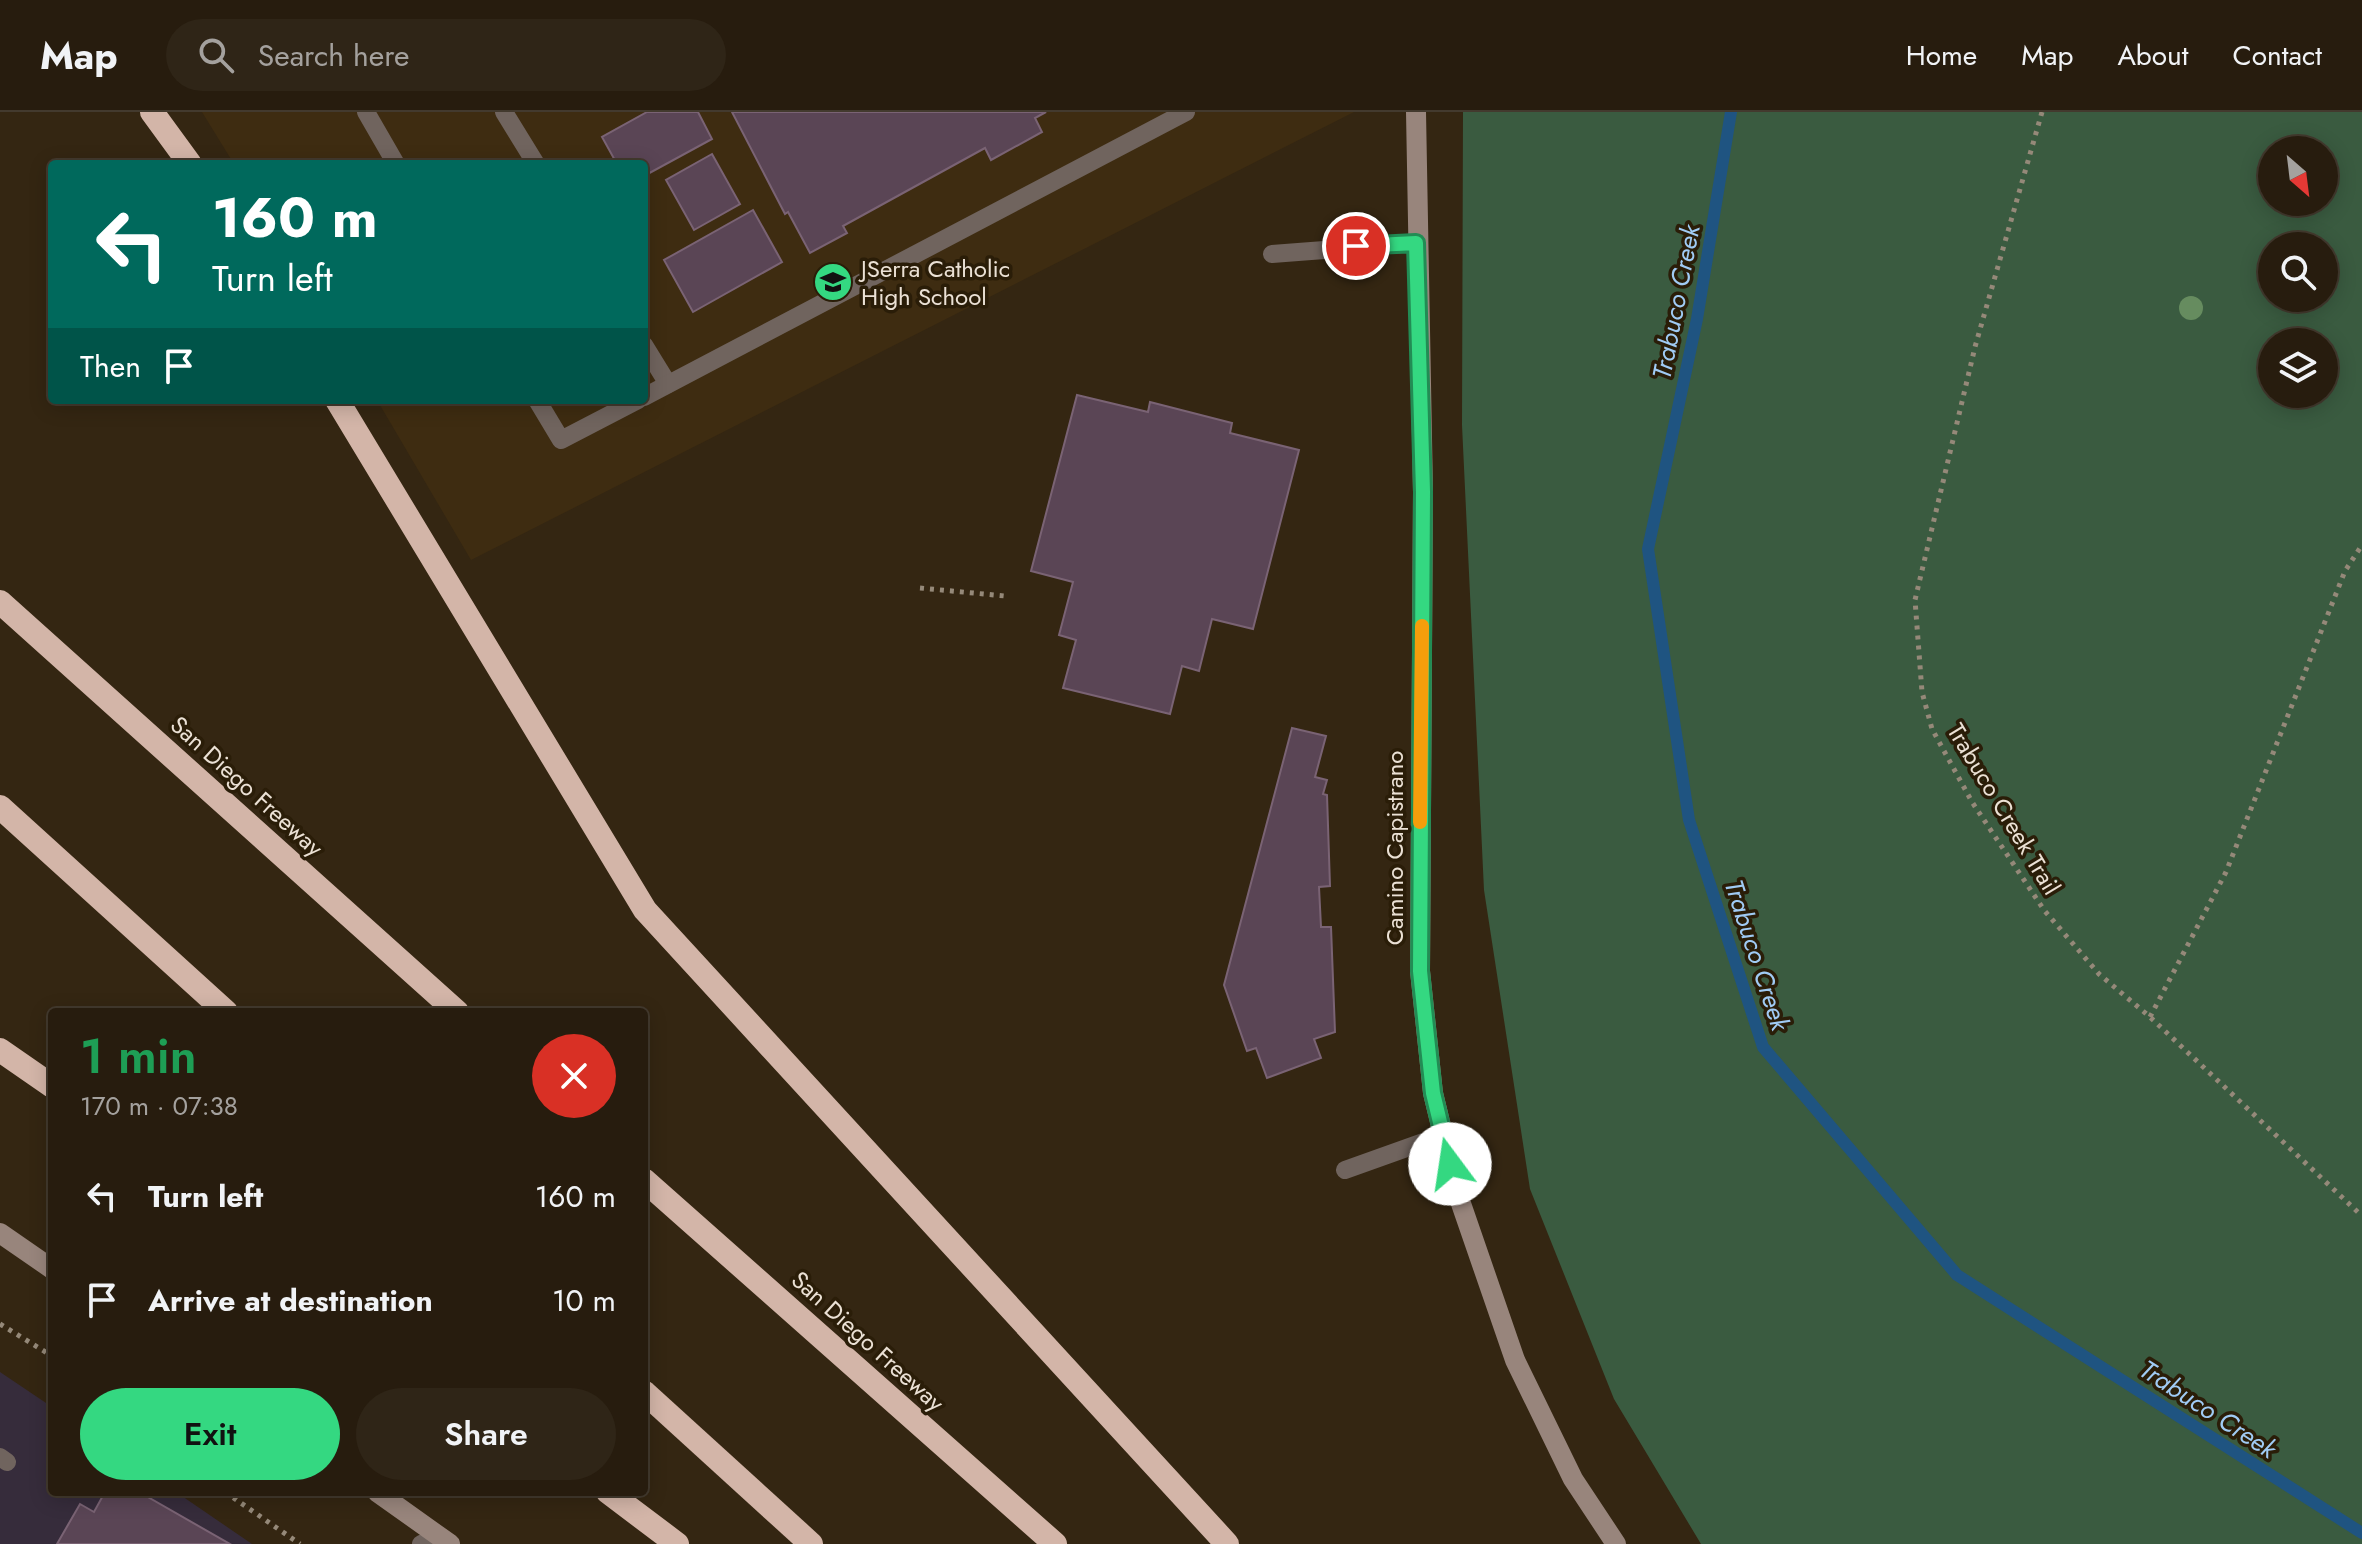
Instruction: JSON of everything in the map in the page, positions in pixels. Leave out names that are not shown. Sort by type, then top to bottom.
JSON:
[{"type":"highway","points":[[152,112],[187,160]]},
{"type":"highway","points":[[339,404],[645,910],[1227,1544]]},
{"type":"highway","name":"San Diego Freeway","points":[[0,602],[453,1008]]},
{"type":"highway","points":[[0,807],[222,1008]]},
{"type":"highway","points":[[0,1050],[48,1083]]},
{"type":"highway","name":"San Diego Freeway","points":[[648,1184],[1055,1544]]},
{"type":"highway","points":[[648,1396],[811,1544]]},
{"type":"highway","points":[[613,1496],[677,1544]]},
{"type":"street","name":"Camino Capistrano","points":[[1416,112],[1416,243],[1423,492],[1420,971],[1433,1093],[1488,1290],[1515,1360],[1573,1479],[1616,1544]]},
{"type":"street","points":[[0,1233],[48,1266]]},
{"type":"street","points":[[382,1496],[438,1542]]},
{"type":"lane","points":[[366,112],[394,160]]},
{"type":"lane","points":[[504,112],[534,160]]},
{"type":"lane","points":[[648,395],[1186,112]]},
{"type":"lane","points":[[1272,254],[1416,243]]},
{"type":"lane","points":[[648,352],[668,384]]},
{"type":"lane","points":[[539,404],[561,440],[630,404]]},
{"type":"lane","points":[[1345,1170],[1443,1135]]},
{"type":"path","name":"Trabuco Creek Trail","points":[[2042,112],[1964,392],[1915,600],[1916,648],[1922,692],[1932,729],[1972,802],[2044,910],[2099,974],[2150,1017],[2362,1216]]},
{"type":"path","points":[[2150,1017],[2226,872],[2345,571],[2362,545]]},
{"type":"path","points":[[920,588],[1005,596]]},
{"type":"path","points":[[0,1324],[48,1354]]},
{"type":"path","points":[[231,1496],[300,1544]]},
{"type":"shaded area","name":"JSerra Catholic High School","points":[[202,112],[1354,112],[471,560],[379,404],[648,404],[648,160],[232,160]]},
{"type":"shaded area","points":[[0,1372],[48,1404],[48,1496],[182,1496],[252,1544],[0,1544]]},
{"type":"green space","points":[[1463,112],[2362,112],[2362,1544],[1701,1544],[1614,1399],[1530,1189],[1484,890],[1462,425]]},
{"type":"building","points":[[647,112],[698,112],[712,139],[648,174],[648,160],[615,160],[602,137]]},
{"type":"building","points":[[732,112],[1046,112],[1035,118],[1042,132],[991,160],[985,148],[843,226],[847,233],[810,253],[788,212],[785,214]]},
{"type":"building","points":[[712,154],[740,204],[694,230],[666,180]]},
{"type":"building","points":[[753,210],[782,262],[693,312],[664,260]]},
{"type":"building","points":[[1077,395],[1148,412],[1150,402],[1232,423],[1230,433],[1299,450],[1253,629],[1212,619],[1199,671],[1182,666],[1170,714],[1063,688],[1076,640],[1059,635],[1073,582],[1031,571]]},
{"type":"building","points":[[1292,728],[1326,736],[1315,777],[1327,780],[1323,794],[1327,795],[1330,886],[1319,887],[1321,927],[1331,927],[1335,1032],[1314,1039],[1321,1058],[1267,1078],[1256,1048],[1247,1051],[1224,985]]},
{"type":"building","points":[[103,1496],[146,1496],[230,1544],[57,1544],[80,1504],[94,1512]]},
{"type":"waterway","name":"Trabuco Creek","points":[[1731,112],[1697,319],[1648,549],[1689,820],[1763,1047],[1957,1275],[2362,1533]]},
{"type":"slow traffic","points":[[1420,822],[1422,626]]},
{"type":"place","name":"JSerra Catholic High School","points":[[833,282]]},
{"type":"route","points":[[1356,246],[1416,243],[1423,492],[1420,971],[1433,1093],[1450,1164]]}]
